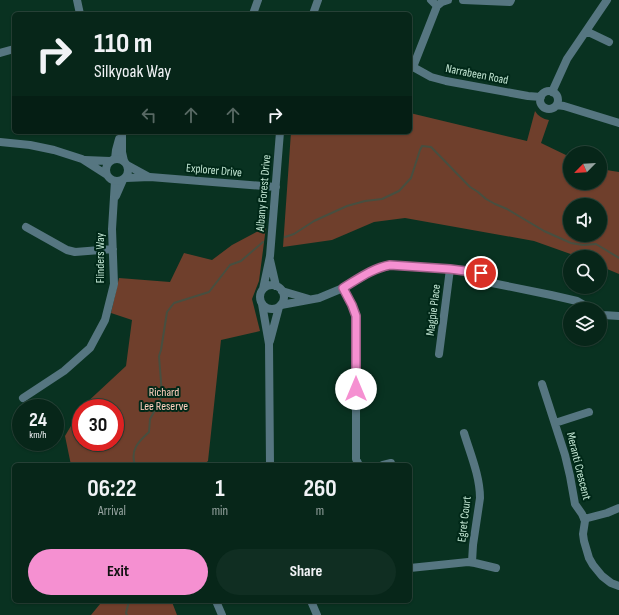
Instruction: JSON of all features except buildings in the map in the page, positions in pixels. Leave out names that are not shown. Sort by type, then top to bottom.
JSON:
[{"type":"street","points":[[77,0],[80,12]]},
{"type":"street","points":[[254,12],[258,0]]},
{"type":"street","points":[[314,12],[318,0]]},
{"type":"street","points":[[431,0],[437,6]]},
{"type":"street","points":[[412,67],[437,6],[448,0]]},
{"type":"street","points":[[463,0],[510,2],[511,0]]},
{"type":"street","points":[[552,92],[566,59],[607,0]]},
{"type":"street","points":[[586,31],[609,42]]},
{"type":"street","points":[[0,54],[12,50]]},
{"type":"street","name":"Narrabeen Road","points":[[412,67],[432,77],[446,81],[541,97]]},
{"type":"street","points":[[557,105],[558,98],[552,92],[547,92],[541,97],[542,104],[546,108],[553,108],[557,105],[564,106],[619,123]]},
{"type":"street","points":[[107,175],[106,168],[119,161],[116,150],[121,134]]},
{"type":"street","name":"Albany Forest Drive","points":[[263,289],[270,256],[280,134]]},
{"type":"street","name":"Explorer Drive","points":[[0,142],[42,147],[82,160],[107,175],[109,178],[121,179],[150,177],[276,187]]},
{"type":"street","name":"Explorer Drive","points":[[82,160],[119,161],[150,177]]},
{"type":"street","name":"Flinders Way","points":[[23,398],[64,371],[90,348],[105,320],[114,284],[112,229],[114,200],[121,179],[128,171],[119,161]]},
{"type":"street","points":[[26,227],[67,250],[75,252],[113,250]]},
{"type":"street","name":"Albany Forest Drive","points":[[270,256],[279,288]]},
{"type":"street","points":[[262,304],[266,308],[271,309],[319,298],[343,288],[374,270],[395,265],[481,273],[492,283],[579,302]]},
{"type":"street","name":"Magpie Place","points":[[439,354],[450,269]]},
{"type":"street","points":[[270,463],[270,344],[260,297],[263,289],[270,285],[310,299]]},
{"type":"street","points":[[270,344],[280,306],[284,297],[279,288]]},
{"type":"street","points":[[343,288],[356,316],[356,458],[358,463]]},
{"type":"street","points":[[607,315],[619,316]]},
{"type":"street","name":"Meranti Crescent","points":[[542,384],[566,460],[575,504],[584,519],[584,541],[591,561],[602,576],[619,586]]},
{"type":"street","points":[[555,423],[589,412]]},
{"type":"street","name":"Egret Court","points":[[464,433],[480,490],[472,562]]},
{"type":"street","points":[[584,519],[619,508]]},
{"type":"street","points":[[412,568],[472,562],[496,568]]},
{"type":"street","points":[[217,603],[222,615]]},
{"type":"street","points":[[312,603],[317,615]]},
{"type":"green space","points":[[535,111],[541,117],[549,120],[541,143],[563,154],[563,190],[607,190],[607,170],[619,172],[619,274],[607,269],[607,250],[563,250],[563,251],[534,241],[405,218],[374,222],[332,240],[283,247],[291,134],[412,134],[412,113],[527,141]]},
{"type":"green space","name":"Richard Lee Reserve","points":[[266,227],[259,281],[252,299],[260,331],[221,340],[208,461],[206,463],[71,463],[65,436],[72,424],[72,451],[124,451],[124,399],[91,399],[126,366],[132,320],[111,313],[119,278],[170,282],[184,253],[212,260],[232,245]]},
{"type":"green space","points":[[172,603],[177,615],[91,615],[100,604]]},
{"type":"waterway","points":[[285,237],[294,234],[314,221],[347,206],[365,201],[382,199],[399,191],[411,178],[422,146],[431,147],[470,187],[486,199],[507,209],[544,231],[571,243],[583,245],[596,244],[619,258]]},
{"type":"waterway","points":[[135,463],[134,451],[141,439],[149,432],[150,419],[162,395],[159,356],[167,312],[174,303],[209,292],[230,265],[241,261],[263,242]]},
{"type":"waterway","points":[[127,615],[126,613],[128,603]]},
{"type":"route","points":[[356,389],[356,316],[343,288],[374,270],[390,265],[450,269],[481,273]]}]
